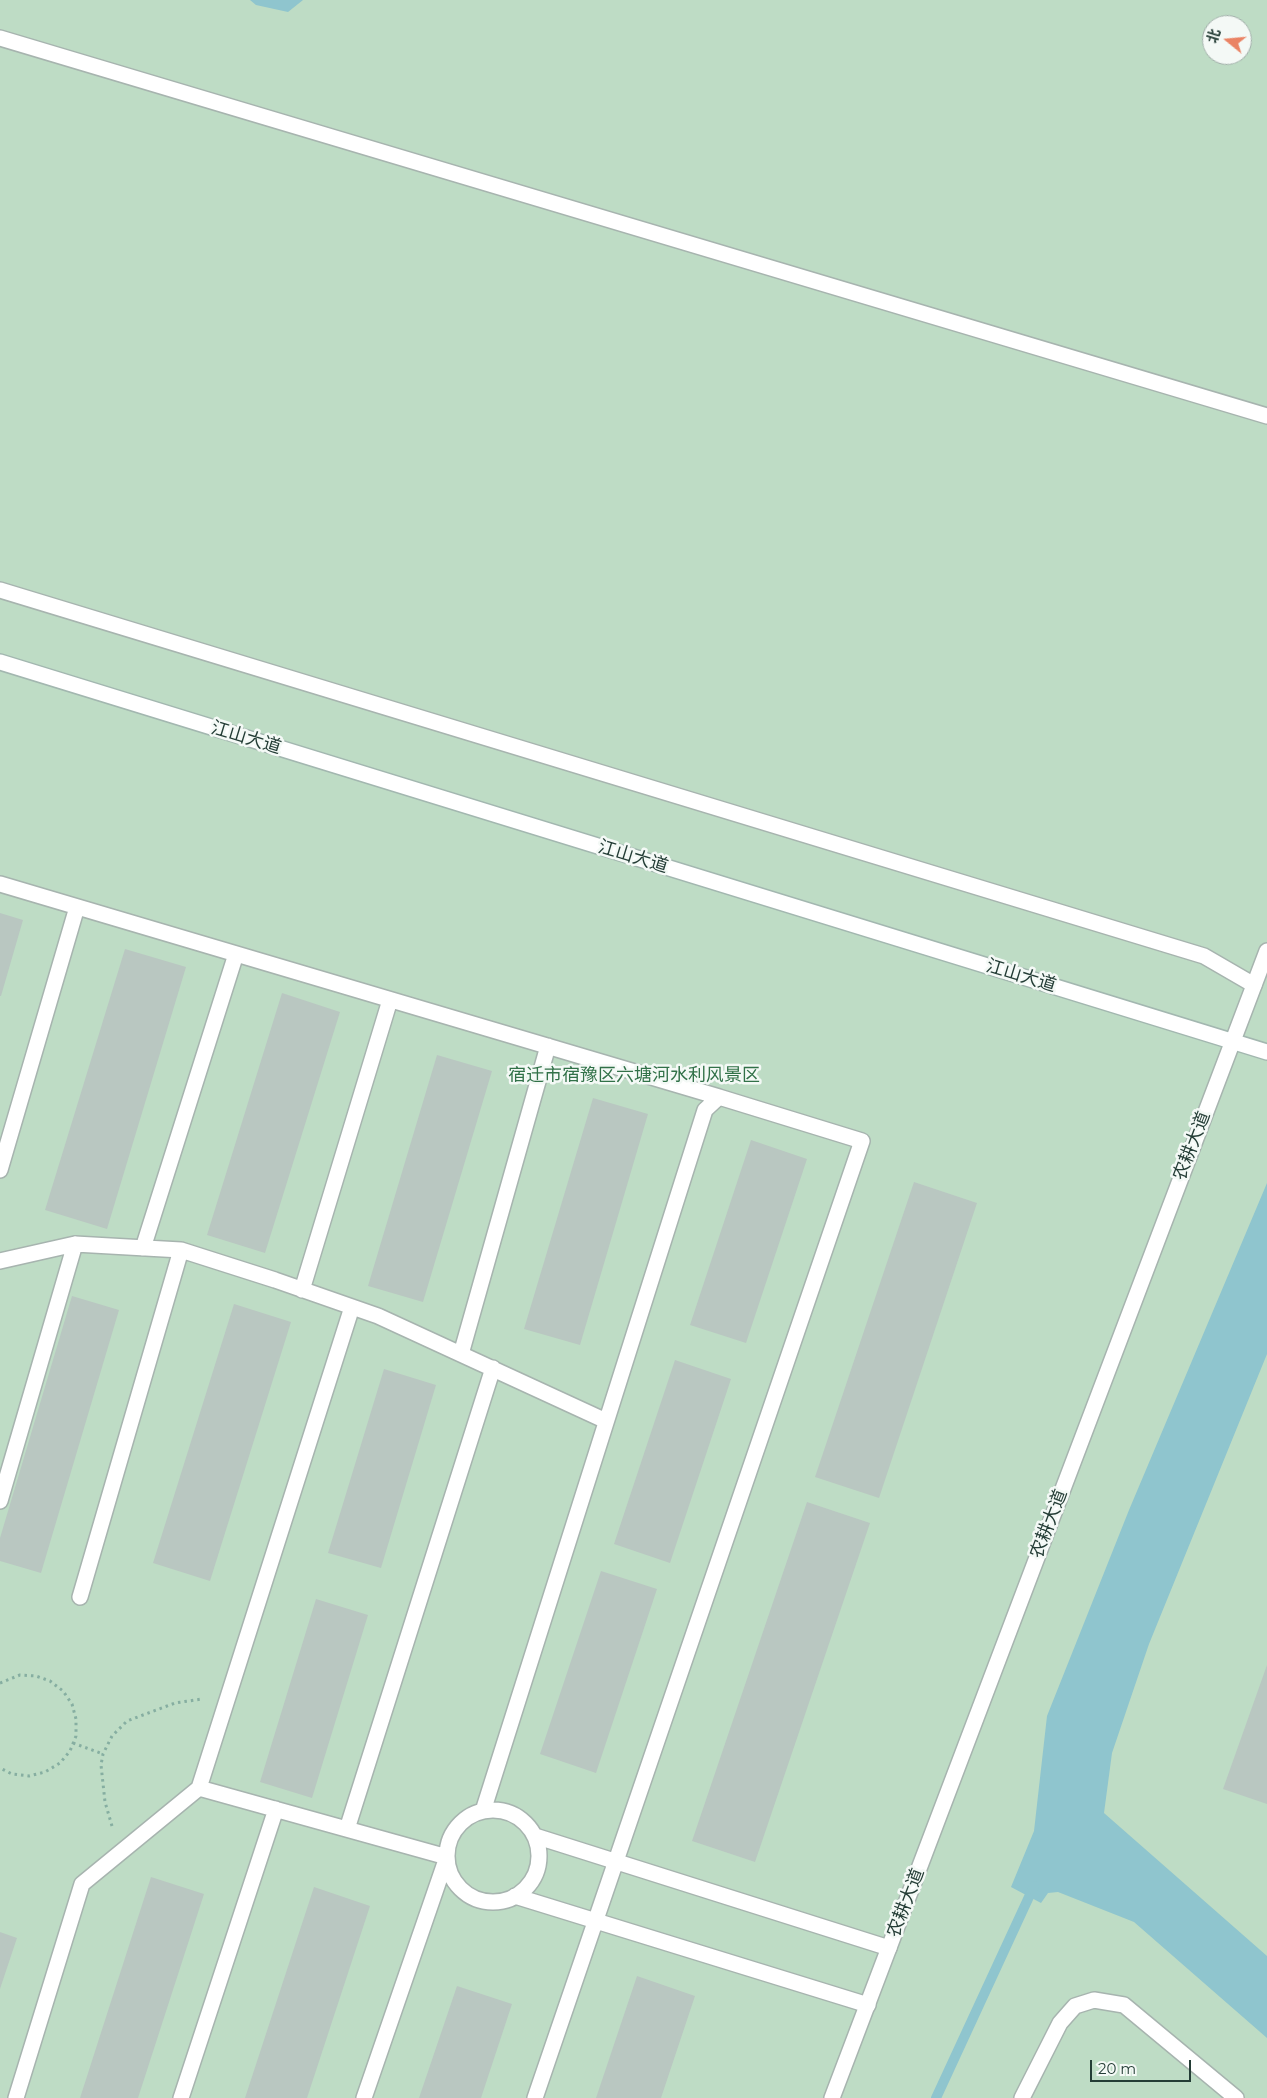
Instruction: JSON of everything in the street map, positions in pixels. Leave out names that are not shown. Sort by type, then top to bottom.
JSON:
[{"type":"street","points":[[0,38],[1267,416]]},
{"type":"street","points":[[0,590],[1204,956],[1254,985]]},
{"type":"street","name":"江山大道","points":[[0,662],[1267,1052]]},
{"type":"street","points":[[0,884],[862,1140],[535,2098]]},
{"type":"street","points":[[0,1170],[77,907]]},
{"type":"street","name":"农耕大道","points":[[832,2098],[1267,951]]},
{"type":"street","points":[[143,1248],[236,954]]},
{"type":"street","points":[[302,1290],[390,1000]]},
{"type":"street","points":[[461,1354],[548,1046]]},
{"type":"street","points":[[483,1811],[705,1110],[719,1097]]},
{"type":"street","points":[[0,1501],[75,1244]]},
{"type":"street","points":[[0,1261],[75,1244],[181,1250],[352,1307],[493,1368],[606,1421]]},
{"type":"street","points":[[80,1597],[181,1250]]},
{"type":"street","points":[[16,2098],[82,1884],[199,1788],[352,1307]]},
{"type":"street","points":[[348,1829],[493,1368]]},
{"type":"street","points":[[199,1788],[447,1857]]},
{"type":"street","points":[[181,2098],[276,1809]]},
{"type":"street","points":[[364,2098],[447,1857],[449,1841],[457,1827],[468,1816],[483,1811],[498,1810],[513,1814],[526,1823],[535,1836],[539,1849],[538,1863],[534,1876],[526,1888],[515,1896],[500,1902],[484,1901],[470,1896],[458,1886],[450,1872],[447,1857]]},
{"type":"street","points":[[535,1836],[889,1948]]},
{"type":"street","points":[[515,1896],[868,2005]]},
{"type":"street","points":[[1022,2098],[1060,2022],[1075,2006],[1094,2000],[1124,2005],[1236,2098]]},
{"type":"path","points":[[0,1683],[20,1675],[36,1676],[50,1681],[63,1691],[72,1704],[76,1719],[76,1736],[70,1751],[60,1763],[45,1772],[28,1776],[12,1774],[0,1768]]},
{"type":"path","points":[[119,1853],[105,1802],[101,1765],[103,1754],[112,1736],[127,1721],[175,1703],[228,1695]]},
{"type":"path","points":[[73,1743],[103,1754]]},
{"type":"green space","name":"宿迁市宿豫区六塘河水利风景区","points":[[0,0],[1267,0],[1267,2098],[0,2098]]},
{"type":"water","points":[[250,0],[303,0],[288,12],[256,5]]},
{"type":"water","points":[[1267,1183],[1267,1354],[1149,1644],[1112,1753],[1104,1813],[1267,1956],[1267,2038],[1134,1922],[1058,1892],[1048,1893],[1041,1903],[1011,1887],[1034,1831],[1047,1716],[1129,1510]]},
{"type":"building","points":[[0,913],[23,920],[1,996],[0,996]]},
{"type":"building","points":[[125,949],[186,967],[107,1229],[45,1210]]},
{"type":"building","points":[[282,993],[340,1012],[265,1253],[207,1235]]},
{"type":"building","points":[[437,1055],[492,1071],[423,1302],[368,1286]]},
{"type":"building","points":[[593,1098],[648,1114],[580,1345],[524,1329]]},
{"type":"building","points":[[751,1140],[807,1159],[746,1343],[690,1325]]},
{"type":"building","points":[[914,1182],[977,1203],[879,1498],[815,1477]]},
{"type":"building","points":[[72,1296],[119,1310],[41,1573],[0,1561],[0,1538]]},
{"type":"building","points":[[234,1304],[291,1322],[210,1581],[153,1563]]},
{"type":"building","points":[[675,1360],[731,1379],[670,1563],[614,1544]]},
{"type":"building","points":[[384,1369],[436,1385],[381,1568],[328,1553]]},
{"type":"building","points":[[807,1502],[870,1523],[755,1862],[692,1841]]},
{"type":"building","points":[[601,1571],[657,1589],[596,1773],[540,1754]]},
{"type":"building","points":[[316,1599],[368,1615],[312,1798],[260,1782]]},
{"type":"building","points":[[1267,1665],[1267,1804],[1223,1789]]},
{"type":"building","points":[[151,1877],[204,1894],[138,2098],[80,2098]]},
{"type":"building","points":[[314,1887],[370,1906],[307,2098],[245,2098]]},
{"type":"building","points":[[0,1932],[17,1938],[0,1989]]},
{"type":"building","points":[[637,1976],[695,1996],[661,2098],[596,2098]]},
{"type":"building","points":[[457,1986],[512,2004],[481,2098],[419,2098]]},
{"type":"waterway","points":[[936,2098],[1034,1886]]}]
